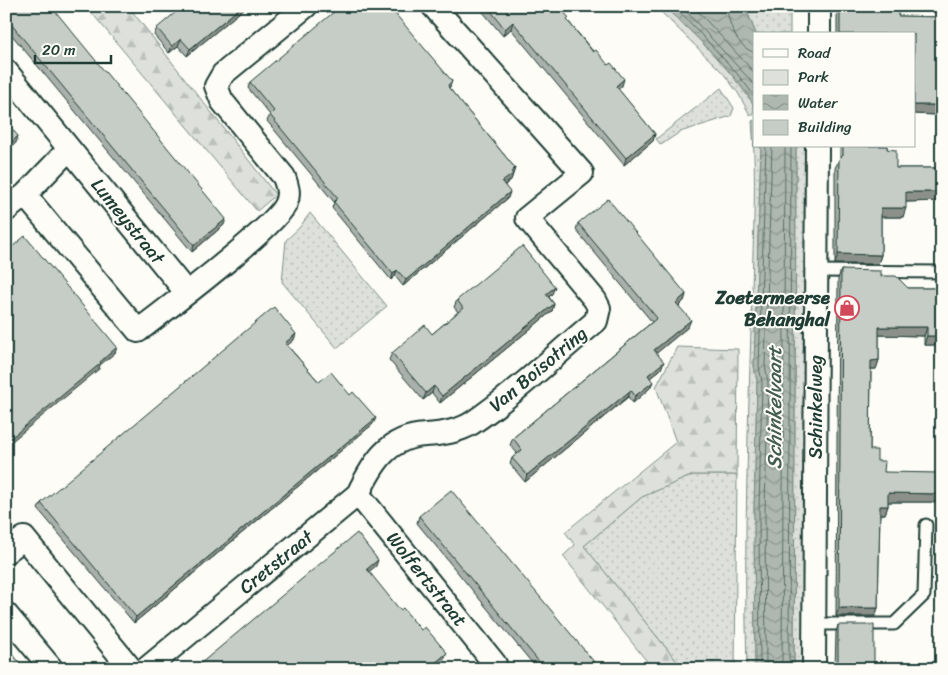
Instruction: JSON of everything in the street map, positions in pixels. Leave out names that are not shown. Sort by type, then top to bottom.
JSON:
[{"type":"street","points":[[25,195],[138,331],[278,216],[286,204],[289,191],[284,177],[222,101],[216,86],[228,69],[306,6]]},
{"type":"street","name":"Van Boisotring","points":[[393,444],[413,436],[443,434],[470,425],[596,321],[599,308],[527,218],[582,173],[564,150],[433,6]]},
{"type":"street","points":[[818,32],[819,6]]},
{"type":"street","name":"Lumeystraat","points":[[6,71],[186,292]]},
{"type":"street","name":"Schinkelweg","points":[[814,669],[817,148]]},
{"type":"street","points":[[6,210],[25,195],[69,149]]},
{"type":"street","name":"Cretstraat","points":[[146,669],[358,494],[370,470],[393,444]]},
{"type":"street","name":"Wolfertstraat","points":[[358,494],[495,667]]},
{"type":"street","points":[[6,552],[24,538],[131,669]]},
{"type":"street","points":[[6,614],[52,669]]},
{"type":"lane","points":[[816,271],[942,272]]},
{"type":"lane","points":[[814,624],[894,624],[924,595],[926,525]]},
{"type":"green space","points":[[86,6],[128,6],[276,195],[257,211]]},
{"type":"green space","points":[[655,6],[662,6],[681,20],[730,73],[753,103],[753,115],[750,115],[738,93],[723,73]]},
{"type":"green space","points":[[790,6],[790,32],[755,32],[745,7]]},
{"type":"green space","points":[[721,88],[734,108],[731,116],[680,132],[661,145],[656,139]]},
{"type":"green space","points":[[753,148],[761,148],[754,366],[757,381],[754,512],[755,669],[747,669],[746,527]]},
{"type":"green space","points":[[796,148],[807,148],[803,669],[794,669]]},
{"type":"green space","points":[[310,213],[387,306],[337,348],[282,282],[286,240],[299,228]]},
{"type":"green space","points":[[677,347],[738,349],[737,475],[693,475],[642,497],[584,546],[683,669],[653,669],[563,556],[575,545],[565,532],[676,442],[656,387]]},
{"type":"green space","points":[[693,475],[737,475],[735,669],[683,669],[584,546],[642,497]]},
{"type":"water","points":[[662,6],[745,6],[755,32],[753,32],[753,105],[728,69]]},
{"type":"water","name":"Schinkelvaart","points":[[761,148],[796,148],[794,669],[755,669],[754,512],[757,381],[754,366]]},
{"type":"building","points":[[6,6],[51,6],[226,219],[194,245],[6,18]]},
{"type":"building","points":[[183,6],[242,6],[190,49],[181,39],[172,46],[157,28]]},
{"type":"building","points":[[341,6],[373,6],[374,8],[383,6],[388,13],[392,10],[452,81],[448,85],[449,88],[515,168],[511,172],[513,174],[502,182],[510,192],[406,280],[397,270],[393,274],[334,202],[338,198],[270,115],[274,111],[250,82]]},
{"type":"building","points":[[487,6],[539,6],[544,12],[551,6],[559,6],[569,18],[567,20],[593,52],[596,50],[608,65],[611,63],[624,79],[616,86],[655,134],[626,158],[513,22],[505,29]]},
{"type":"building","points":[[840,6],[898,6],[898,16],[942,17],[942,111],[940,111],[940,105],[916,105],[916,32],[840,32]]},
{"type":"building","points":[[6,122],[18,136],[6,147]]},
{"type":"building","points":[[843,148],[887,148],[896,150],[896,168],[942,168],[942,192],[906,192],[906,208],[881,208],[881,255],[838,254],[839,159],[843,155]]},
{"type":"building","points":[[608,199],[686,294],[676,303],[691,320],[654,350],[664,362],[648,375],[653,382],[635,396],[631,390],[527,475],[512,458],[522,450],[513,438],[657,318],[578,223]]},
{"type":"building","points":[[25,236],[117,347],[101,363],[6,442],[6,252]]},
{"type":"building","points":[[522,246],[555,287],[546,294],[554,304],[442,396],[434,386],[426,393],[392,353],[425,325],[432,334],[463,308],[457,300]]},
{"type":"building","points":[[841,270],[881,271],[881,276],[896,276],[908,288],[942,288],[942,336],[927,336],[927,327],[879,327],[879,360],[871,361],[870,450],[877,450],[877,461],[885,461],[884,472],[941,473],[941,494],[888,493],[888,506],[880,506],[878,608],[839,608]]},
{"type":"building","points":[[274,307],[296,334],[285,343],[319,382],[331,372],[350,395],[353,392],[376,418],[136,617],[41,503]]},
{"type":"building","points":[[451,490],[600,669],[545,669],[419,516]]},
{"type":"building","points":[[357,533],[378,560],[367,569],[400,610],[403,608],[421,630],[425,627],[447,653],[428,669],[194,669]]},
{"type":"building","points":[[838,625],[874,625],[874,669],[838,669]]},
{"type":"building","points":[[6,646],[25,669],[6,669]]},
{"type":"place","name":"Zoetermeerse Behanghal","points":[[847,308]]}]
